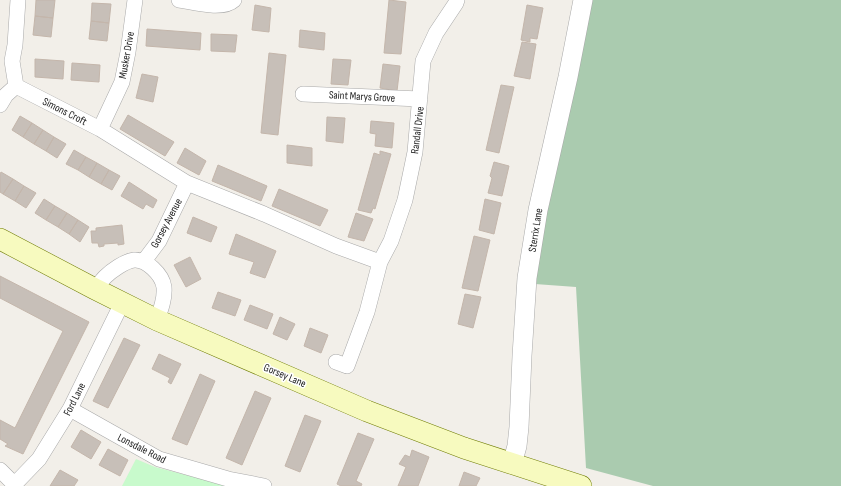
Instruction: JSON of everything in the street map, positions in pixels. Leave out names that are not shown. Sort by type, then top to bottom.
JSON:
[{"type":"main road","name":"Gorsey Lane","points":[[0,239],[156,320],[367,411],[466,448],[581,486]]},
{"type":"street","points":[[0,105],[6,95],[16,86],[12,61],[15,45],[18,0]]},
{"type":"street","name":"Musker Drive","points":[[100,129],[122,82],[128,52],[135,0]]},
{"type":"street","points":[[178,0],[211,6],[222,5],[234,0]]},
{"type":"street","name":"Randall Drive","points":[[347,366],[367,312],[380,262],[391,241],[405,200],[415,152],[423,61],[436,33],[456,3],[456,0]]},
{"type":"street","name":"Sterrix Lane","points":[[512,464],[520,427],[522,356],[527,278],[538,210],[568,77],[582,0]]},
{"type":"street","name":"Simons Croft","points":[[16,86],[100,129],[187,183]]},
{"type":"street","name":"Saint Marys Grove","points":[[303,94],[420,99]]},
{"type":"street","points":[[187,183],[264,214],[336,246],[380,262]]},
{"type":"street","name":"Gorsey Avenue","points":[[144,261],[159,241],[187,183]]},
{"type":"street","points":[[95,289],[105,277],[120,265],[133,260],[144,261],[152,267],[164,286],[162,306],[156,320]]},
{"type":"street","name":"Ford Lane","points":[[13,485],[39,459],[70,409],[122,303]]},
{"type":"street","name":"Lonsdale Road","points":[[70,409],[159,459],[228,479],[264,486]]},
{"type":"street","points":[[0,470],[13,485]]},
{"type":"green space","points":[[590,0],[841,0],[841,486],[653,486],[586,468],[576,287],[535,284],[545,217]]},
{"type":"green space","points":[[136,459],[155,467],[229,486],[122,486]]},
{"type":"building","points":[[36,0],[55,0],[53,18],[35,16]]},
{"type":"building","points":[[389,0],[406,2],[401,54],[384,53]]},
{"type":"building","points":[[92,3],[111,4],[109,23],[91,21]]},
{"type":"building","points":[[255,5],[271,8],[269,32],[252,30]]},
{"type":"building","points":[[527,5],[543,8],[537,39],[530,38],[530,42],[521,40]]},
{"type":"building","points":[[35,16],[53,18],[51,37],[33,35]]},
{"type":"building","points":[[91,21],[109,23],[107,41],[89,39]]},
{"type":"building","points":[[147,29],[201,33],[200,50],[146,46]]},
{"type":"building","points":[[300,30],[325,33],[324,50],[299,47]]},
{"type":"building","points":[[211,34],[237,35],[235,52],[211,51]]},
{"type":"building","points":[[522,42],[536,44],[530,79],[514,76]]},
{"type":"building","points":[[269,53],[286,55],[278,135],[261,133]]},
{"type":"building","points":[[35,59],[64,61],[63,79],[35,77]]},
{"type":"building","points":[[333,59],[351,60],[348,85],[331,84]]},
{"type":"building","points":[[72,63],[100,65],[99,82],[71,80]]},
{"type":"building","points":[[383,64],[400,66],[397,91],[380,88]]},
{"type":"building","points":[[142,74],[158,77],[153,102],[136,98]]},
{"type":"building","points":[[501,85],[514,87],[499,153],[486,150]]},
{"type":"building","points":[[128,115],[174,142],[165,156],[120,129]]},
{"type":"building","points":[[20,116],[32,123],[23,137],[12,130]]},
{"type":"building","points":[[327,117],[345,118],[343,143],[326,141]]},
{"type":"building","points":[[371,121],[394,123],[392,148],[375,146],[376,134],[370,133]]},
{"type":"building","points":[[32,123],[43,130],[34,144],[23,137]]},
{"type":"building","points":[[43,130],[54,137],[46,151],[34,144]]},
{"type":"building","points":[[54,137],[66,144],[57,158],[46,151]]},
{"type":"building","points":[[287,145],[312,148],[312,166],[287,163]]},
{"type":"building","points":[[185,148],[206,161],[199,175],[177,163]]},
{"type":"building","points":[[74,150],[86,157],[78,170],[66,164]]},
{"type":"building","points":[[380,151],[391,154],[375,209],[373,208],[371,213],[358,210],[374,153],[380,155]]},
{"type":"building","points":[[86,157],[97,163],[89,177],[78,170]]},
{"type":"building","points":[[494,162],[509,166],[502,196],[488,193],[492,178],[490,176]]},
{"type":"building","points":[[97,163],[109,170],[101,184],[89,177]]},
{"type":"building","points":[[218,165],[267,186],[261,201],[212,181]]},
{"type":"building","points":[[109,170],[120,176],[112,190],[101,184]]},
{"type":"building","points":[[1,172],[13,179],[3,194],[0,192]]},
{"type":"building","points":[[13,179],[24,186],[15,201],[3,194]]},
{"type":"building","points":[[129,182],[157,200],[153,208],[146,204],[143,209],[121,196]]},
{"type":"building","points":[[24,186],[36,193],[26,208],[15,201]]},
{"type":"building","points":[[279,189],[328,210],[320,226],[272,206]]},
{"type":"building","points":[[44,199],[55,206],[46,220],[35,213]]},
{"type":"building","points":[[485,199],[501,203],[494,234],[479,230]]},
{"type":"building","points":[[55,206],[67,213],[58,227],[46,220]]},
{"type":"building","points":[[67,213],[78,220],[69,234],[58,227]]},
{"type":"building","points":[[356,213],[373,219],[364,241],[348,237]]},
{"type":"building","points":[[193,217],[217,227],[211,242],[187,233]]},
{"type":"building","points":[[78,220],[89,227],[80,242],[69,234]]},
{"type":"building","points":[[122,225],[124,244],[104,244],[104,246],[99,247],[98,243],[92,243],[91,231],[96,231],[96,228]]},
{"type":"building","points":[[236,234],[276,251],[265,278],[250,273],[254,262],[229,254]]},
{"type":"building","points":[[474,236],[490,240],[478,291],[462,288]]},
{"type":"building","points":[[190,257],[201,279],[186,287],[174,265]]},
{"type":"building","points":[[0,276],[89,322],[23,454],[5,446],[8,444],[0,439],[0,420],[15,428],[63,331],[0,298]]},
{"type":"building","points":[[218,292],[241,300],[235,316],[212,308]]},
{"type":"building","points":[[465,294],[481,297],[473,328],[458,324]]},
{"type":"building","points":[[250,305],[273,314],[267,329],[244,320]]},
{"type":"building","points":[[280,317],[295,324],[287,340],[273,334]]},
{"type":"building","points":[[310,328],[328,335],[321,353],[304,346]]},
{"type":"building","points":[[124,338],[140,345],[108,408],[93,401]]},
{"type":"building","points":[[159,354],[181,364],[171,384],[168,382],[170,378],[152,369]]},
{"type":"building","points":[[200,374],[215,381],[187,445],[172,439]]},
{"type":"building","points":[[255,391],[271,398],[242,465],[226,458]]},
{"type":"building","points":[[305,415],[321,421],[300,472],[285,466]]},
{"type":"building","points":[[81,430],[101,442],[91,459],[71,447]]},
{"type":"building","points":[[358,433],[374,439],[356,481],[362,484],[361,486],[341,486],[337,484]]},
{"type":"building","points":[[108,449],[128,460],[120,476],[99,465]]},
{"type":"building","points":[[412,450],[429,457],[418,486],[398,486],[406,467],[399,464],[405,455],[410,457]]},
{"type":"building","points":[[60,470],[78,480],[74,486],[50,486]]},
{"type":"building","points":[[464,472],[480,478],[476,486],[459,486]]}]
